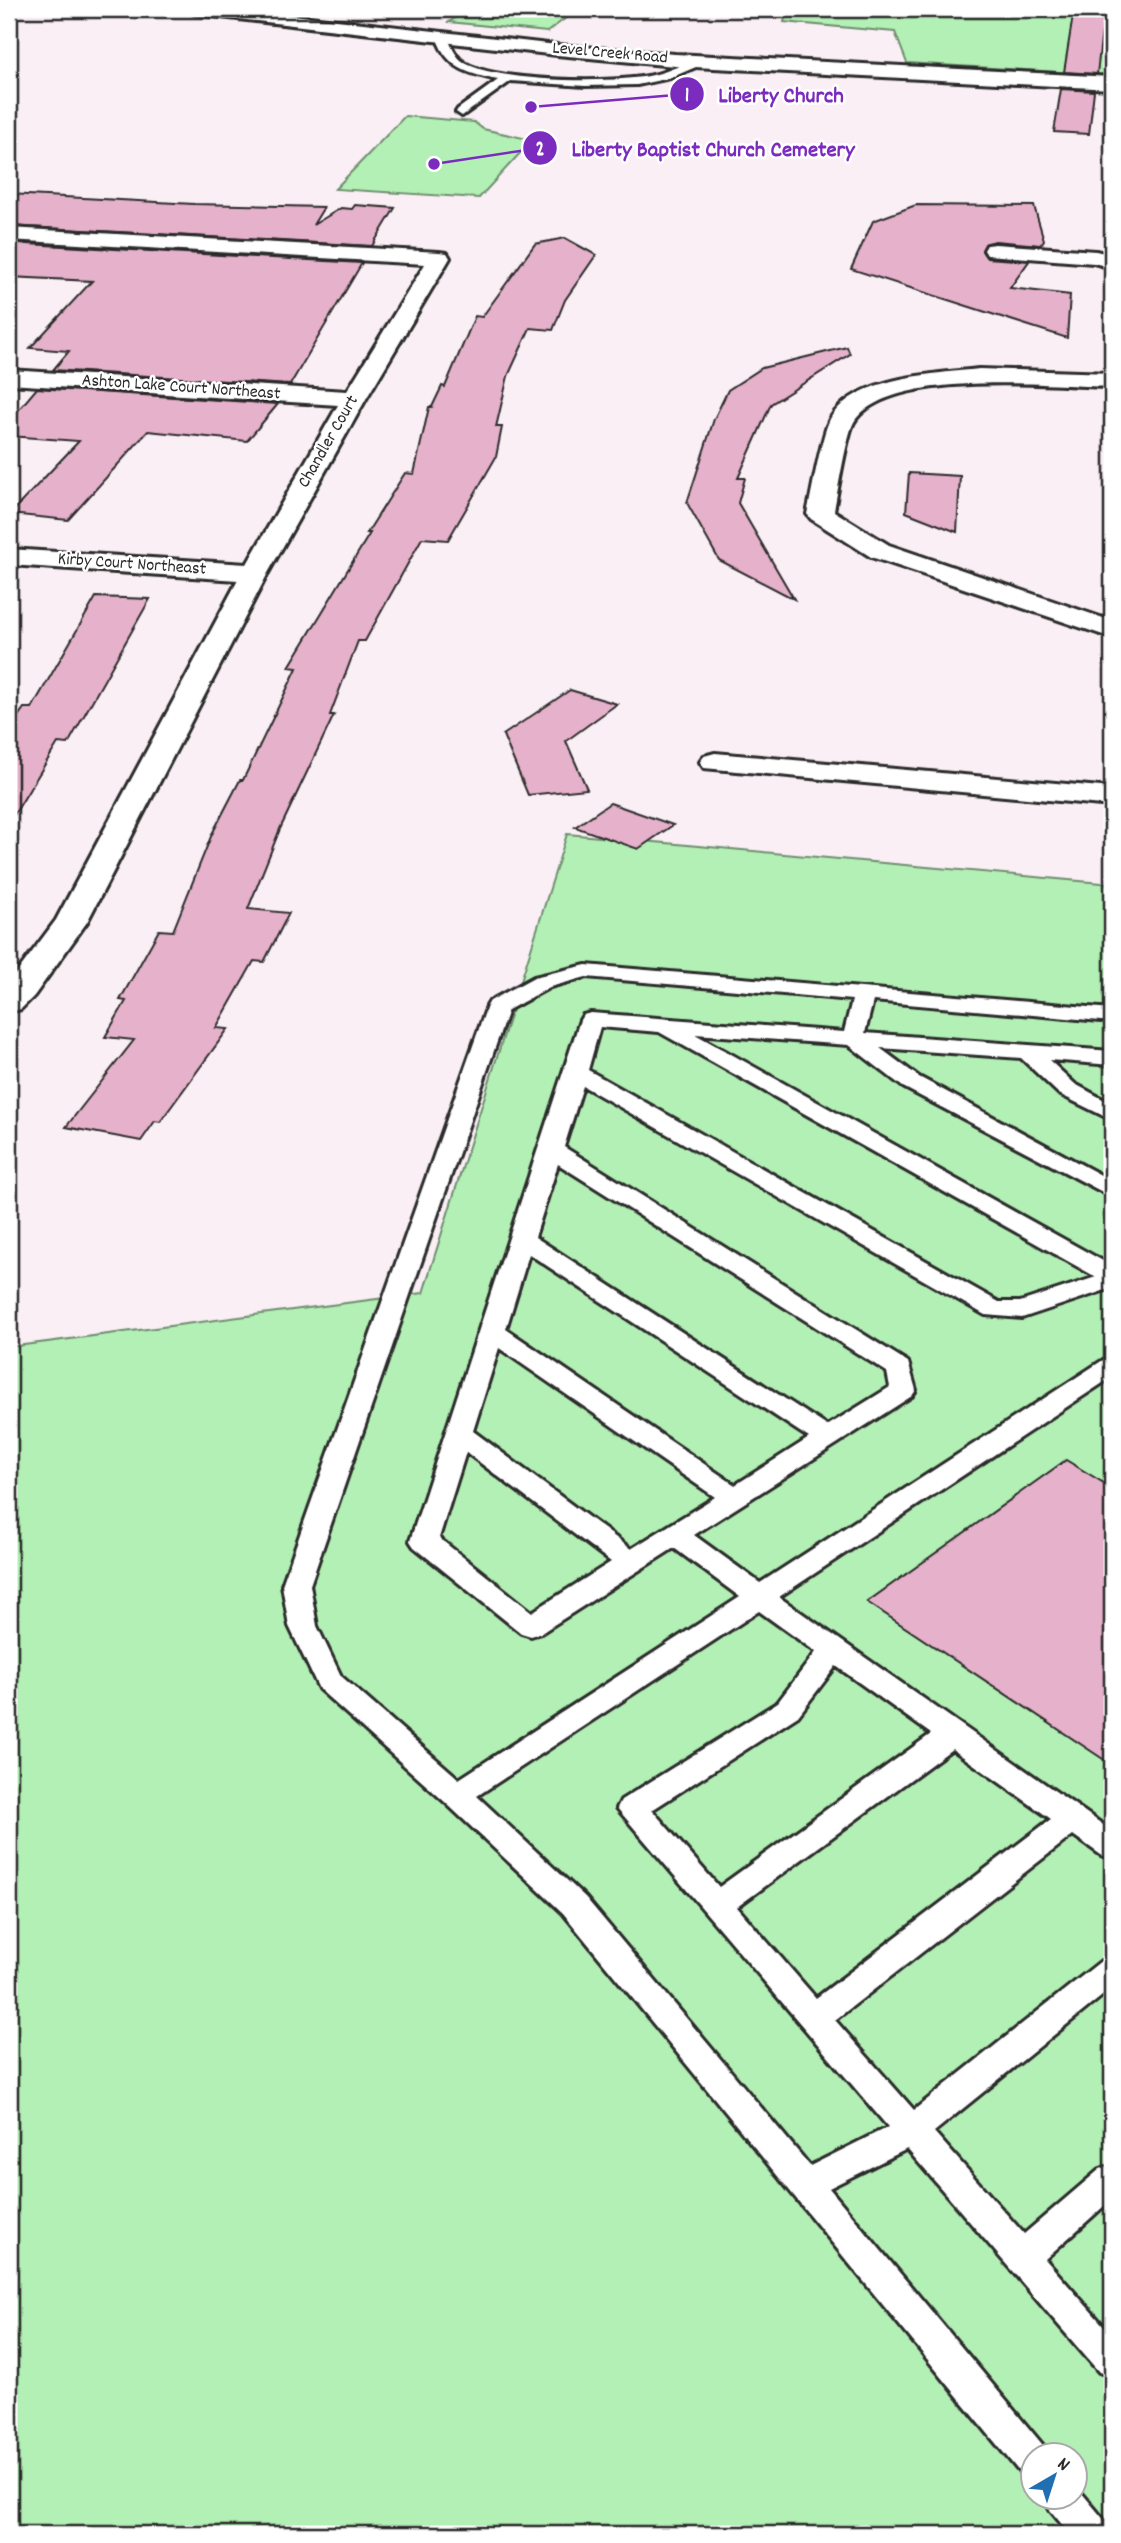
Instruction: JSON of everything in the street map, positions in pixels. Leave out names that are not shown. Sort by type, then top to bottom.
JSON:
[{"type":"street","name":"Level Creek Road","points":[[194,9],[443,39],[704,61],[1112,83]]},
{"type":"street","name":"Chandler Court","points":[[9,234],[439,258],[354,399],[255,573],[71,922],[22,989],[9,1002]]},
{"type":"street","points":[[995,250],[1097,257],[1112,262]]},
{"type":"street","points":[[1112,380],[979,376],[916,383],[866,397],[841,421],[820,514],[880,551],[1112,630]]},
{"type":"street","name":"Ashton Lake Court Northeast","points":[[9,377],[354,399]]},
{"type":"street","name":"Kirby Court Northeast","points":[[9,557],[255,573]]},
{"type":"street","points":[[715,762],[1112,797]]},
{"type":"lane","points":[[443,39],[446,50],[461,66],[509,77],[567,82],[651,80],[704,61]]},
{"type":"lane","points":[[462,112],[509,77]]},
{"type":"lane","points":[[1020,2445],[574,1905],[457,1795],[329,1682],[303,1626],[296,1585],[498,1006],[542,982],[586,971],[1112,1014]]},
{"type":"lane","points":[[853,1038],[864,993]]},
{"type":"lane","points":[[551,1149],[899,1368],[903,1390],[531,1626],[424,1541],[591,1020],[1112,1058]]},
{"type":"lane","points":[[662,1025],[1112,1278]]},
{"type":"lane","points":[[853,1038],[911,1082],[1112,1190]]},
{"type":"lane","points":[[1026,1051],[1067,1089],[1112,1113]]},
{"type":"lane","points":[[576,1073],[994,1310],[1022,1310],[1112,1278]]},
{"type":"lane","points":[[522,1239],[827,1438]]},
{"type":"lane","points":[[492,1331],[734,1497]]},
{"type":"lane","points":[[457,1795],[1112,1366]]},
{"type":"lane","points":[[459,1434],[631,1563]]},
{"type":"lane","points":[[676,1535],[833,1650],[1112,1847]]},
{"type":"lane","points":[[833,1650],[788,1709],[632,1808],[1112,2361]]},
{"type":"lane","points":[[716,1906],[951,1734]]},
{"type":"lane","points":[[814,2018],[1072,1819]]},
{"type":"lane","points":[[805,2184],[912,2132],[1112,1970]]},
{"type":"lane","points":[[1022,2257],[1112,2179]]},
{"type":"lane","points":[[1075,2512],[1093,2534]]},
{"type":"green space","points":[[468,9],[578,9],[547,32],[449,22]]},
{"type":"green space","points":[[788,9],[1112,9],[1112,75],[907,63],[895,32],[784,22]]},
{"type":"green space","points":[[405,116],[474,122],[483,129],[532,140],[479,198],[335,189]]},
{"type":"green space","points":[[567,834],[1112,884],[1112,2534],[9,2534],[9,1347],[423,1293]]},
{"type":"building","points":[[1074,9],[1104,13],[1097,74],[1064,72]]},
{"type":"building","points":[[1061,89],[1094,91],[1089,134],[1054,132]]},
{"type":"building","points":[[9,194],[194,204],[324,207],[313,225],[341,208],[352,209],[355,205],[395,208],[372,246],[9,226]]},
{"type":"building","points":[[916,205],[1034,206],[1044,240],[1040,245],[995,241],[985,244],[982,251],[987,258],[1029,261],[1010,288],[1070,295],[1067,338],[851,269],[873,221]]},
{"type":"building","points":[[565,238],[596,255],[565,300],[553,330],[530,328],[508,376],[496,427],[502,427],[496,457],[448,540],[422,538],[365,641],[358,641],[330,715],[334,715],[280,829],[248,909],[289,913],[264,962],[254,961],[216,1028],[228,1029],[160,1122],[155,1121],[141,1141],[66,1127],[134,1040],[105,1037],[126,1001],[120,1000],[159,930],[173,931],[212,834],[240,780],[243,780],[297,668],[289,667],[405,473],[414,474],[429,407],[432,407],[442,386],[445,387],[475,316],[482,317],[535,244]]},
{"type":"building","points":[[9,243],[362,263],[290,385],[53,370],[69,351],[30,348],[92,281],[9,277]]},
{"type":"building","points":[[847,347],[850,354],[771,404],[738,478],[745,478],[738,503],[794,599],[719,560],[687,503],[714,419],[728,390],[762,368]]},
{"type":"building","points":[[37,388],[278,404],[247,441],[148,431],[68,520],[10,514],[79,441],[9,436],[9,421]]},
{"type":"building","points":[[909,473],[960,476],[957,532],[906,512]]},
{"type":"building","points":[[96,597],[150,599],[68,744],[58,743],[9,823],[9,729],[24,708],[32,708]]},
{"type":"building","points":[[570,690],[617,704],[566,741],[587,789],[528,795],[503,735]]},
{"type":"building","points":[[610,803],[673,825],[638,849],[575,827]]},
{"type":"building","points":[[1066,1460],[1112,1488],[1112,1765],[867,1602]]},
{"type":"place","name":"Liberty Church","points":[[531,107]]},
{"type":"place","name":"Liberty Baptist Church Cemetery","points":[[434,164]]}]
